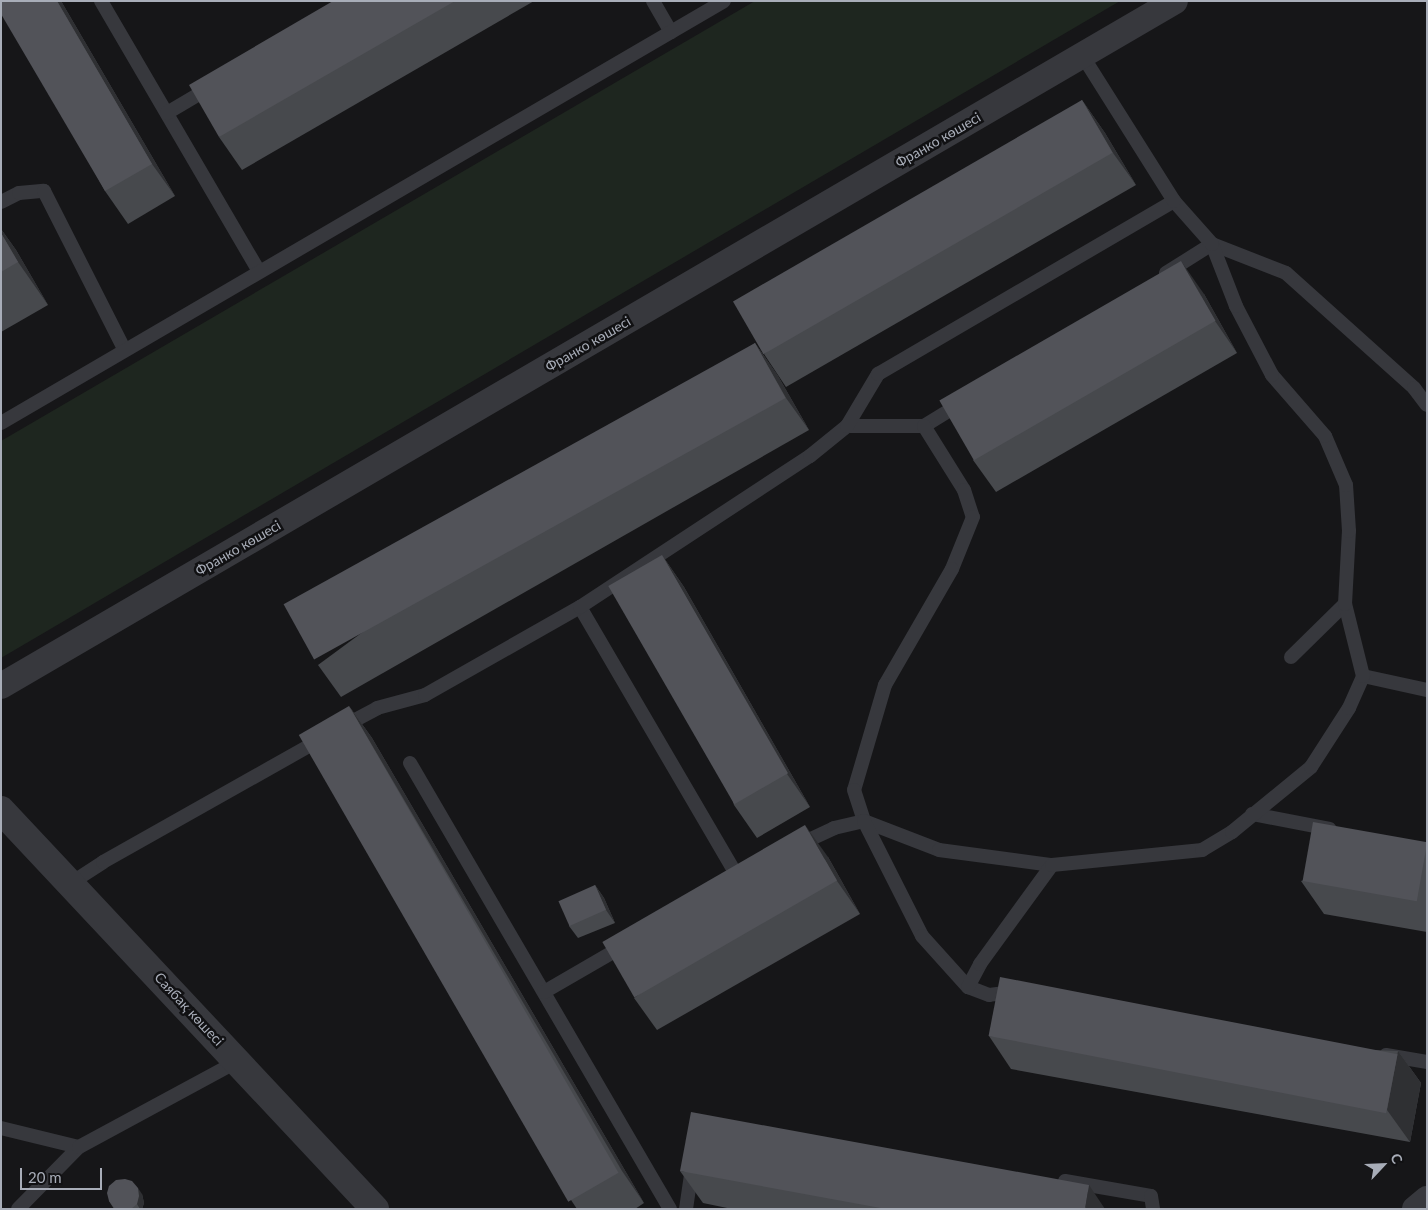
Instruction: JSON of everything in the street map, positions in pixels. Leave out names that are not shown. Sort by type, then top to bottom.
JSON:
[{"type":"street","name":"Франко көшесі","points":[[1,686],[1175,1]]},
{"type":"street","name":"Саябақ көшесі","points":[[1,810],[375,1209]]},
{"type":"street","points":[[1415,1209],[1427,1199]]},
{"type":"lane","points":[[101,1],[259,271]]},
{"type":"lane","points":[[653,1],[671,32]]},
{"type":"lane","points":[[1,423],[124,349],[724,1]]},
{"type":"lane","points":[[786,852],[834,828],[864,821],[939,850],[1052,865],[1202,850],[1232,832],[1311,768],[1349,708],[1363,676],[1345,604],[1349,531],[1346,485],[1325,436],[1272,375],[1236,306],[1212,244],[1174,201],[1082,55]]},
{"type":"lane","points":[[167,113],[226,78]]},
{"type":"lane","points":[[1,202],[19,193],[44,191],[124,349]]},
{"type":"lane","points":[[71,883],[103,862],[377,708],[425,695],[580,607],[810,456],[847,426],[878,374],[1174,201]]},
{"type":"lane","points":[[1155,280],[1212,244]]},
{"type":"lane","points":[[1212,244],[1286,273],[1414,388],[1427,405]]},
{"type":"lane","points":[[847,426],[924,426],[974,395]]},
{"type":"lane","points":[[924,426],[964,490],[973,517],[952,569],[885,685],[854,790],[864,821],[922,936],[968,987],[989,995],[1024,990]]},
{"type":"lane","points":[[1291,657],[1345,604]]},
{"type":"lane","points":[[580,607],[735,881],[755,870]]},
{"type":"lane","points":[[1363,676],[1427,690]]},
{"type":"lane","points":[[410,763],[670,1209]]},
{"type":"lane","points":[[1252,814],[1340,831]]},
{"type":"lane","points":[[968,987],[980,964],[1052,865]]},
{"type":"lane","points":[[544,992],[637,938]]},
{"type":"lane","points":[[1369,1051],[1427,1062]]},
{"type":"lane","points":[[18,1209],[79,1147],[238,1061]]},
{"type":"lane","points":[[1,1128],[79,1147]]},
{"type":"lane","points":[[686,1209],[695,1153]]},
{"type":"lane","points":[[1053,1179],[1151,1196],[1153,1209]]},
{"type":"shaded area","points":[[755,1],[1120,1],[1,658],[1,441]]},
{"type":"building","points":[[1,1],[57,1],[152,164],[105,191],[1,14]]},
{"type":"building","points":[[333,1],[455,1],[219,137],[189,85]]},
{"type":"building","points":[[1082,100],[1112,153],[763,354],[733,302]]},
{"type":"building","points":[[1,233],[18,262],[1,272]]},
{"type":"building","points":[[1181,261],[1216,321],[974,460],[939,401]]},
{"type":"building","points":[[755,343],[786,398],[314,659],[284,604]]},
{"type":"building","points":[[662,555],[788,773],[734,804],[608,586]]},
{"type":"building","points":[[349,706],[619,1173],[568,1202],[299,735]]},
{"type":"building","points":[[1313,822],[1427,842],[1417,901],[1303,881]]},
{"type":"building","points":[[805,825],[837,880],[634,997],[602,942]]},
{"type":"building","points":[[595,885],[606,910],[569,926],[558,901]]},
{"type":"building","points":[[1000,977],[1398,1054],[1386,1113],[989,1036]]},
{"type":"building","points":[[691,1112],[1089,1185],[1085,1209],[886,1209],[680,1171]]},
{"type":"building","points":[[125,1179],[132,1181],[138,1188],[137,1204],[131,1209],[115,1209],[109,1201],[107,1193],[109,1186],[116,1180]]}]
